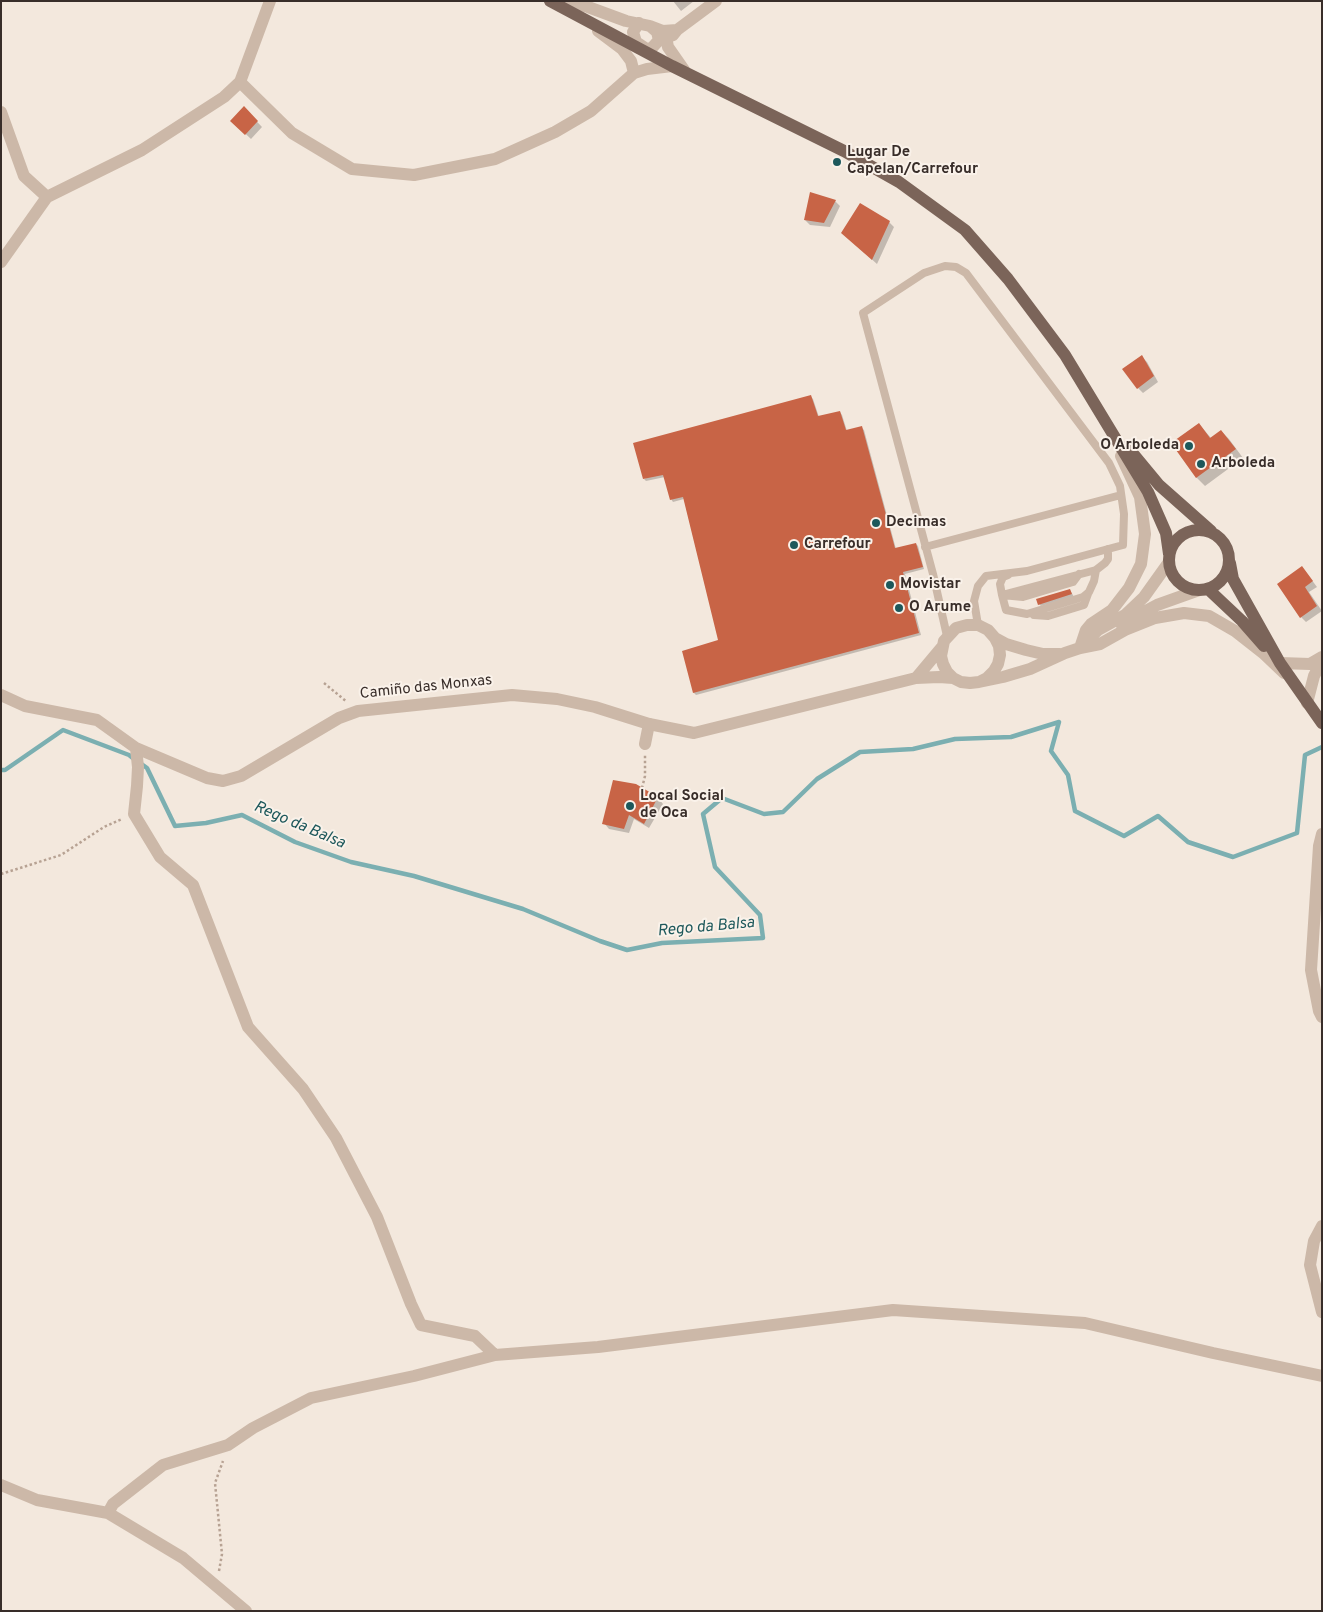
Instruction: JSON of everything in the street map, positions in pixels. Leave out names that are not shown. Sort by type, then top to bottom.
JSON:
[{"type":"main road","points":[[550,1],[615,35],[656,42],[669,64],[844,151],[899,182],[965,230],[1008,279],[1059,348],[1101,414],[1148,492],[1166,533],[1171,571],[1175,578],[1189,589],[1203,590],[1216,585],[1223,578],[1228,570],[1229,560]]},
{"type":"main road","points":[[1101,414],[1159,485],[1224,542],[1228,551],[1233,579],[1289,678],[1322,724]]},
{"type":"main road","points":[[1169,558],[1173,544],[1188,532],[1208,531],[1217,536]]},
{"type":"main road","points":[[1203,590],[1242,621],[1280,663]]},
{"type":"street","points":[[1,262],[47,198],[142,150],[224,97],[240,82],[270,1]]},
{"type":"street","points":[[565,1],[588,7],[656,32],[656,42]]},
{"type":"street","points":[[656,42],[716,1]]},
{"type":"street","points":[[577,15],[622,49],[630,61],[634,73]]},
{"type":"street","points":[[640,27],[636,42],[656,42],[668,47],[685,72]]},
{"type":"street","points":[[615,35],[627,36],[640,27],[663,31],[656,42]]},
{"type":"street","points":[[240,82],[292,133],[352,168],[414,175],[495,159],[555,132],[591,111],[634,73],[669,64]]},
{"type":"street","points":[[1,112],[24,176],[47,198]]},
{"type":"street","points":[[1080,648],[1086,630],[1091,624],[1112,610],[1129,588],[1141,564],[1145,534],[1140,497],[1101,414]]},
{"type":"street","points":[[1080,648],[1098,630],[1125,615],[1144,597],[1169,558]]},
{"type":"street","points":[[944,642],[941,656],[947,672],[961,682],[979,682],[1030,669],[1080,648],[1157,605],[1203,590]]},
{"type":"street","points":[[1080,648],[1100,644],[1125,630],[1155,618],[1184,613],[1209,616],[1235,631],[1289,678]]},
{"type":"street","points":[[916,678],[956,628],[967,625],[978,626],[988,630],[999,646],[998,664],[988,678],[979,682]]},
{"type":"street","points":[[995,638],[1006,644],[1043,654],[1064,654]]},
{"type":"street","points":[[1280,663],[1310,664],[1322,658]]},
{"type":"street","points":[[1307,703],[1314,676],[1322,658]]},
{"type":"street","name":"Camiño das Monxas","points":[[1,694],[25,706],[97,720],[136,749],[160,757],[207,778],[223,781],[241,776],[338,718],[358,711],[512,695],[566,700],[649,724],[694,733],[916,678],[939,676],[953,678]]},
{"type":"street","points":[[644,744],[649,724]]},
{"type":"street","points":[[136,749],[138,786],[134,814],[160,857],[193,885],[248,1027],[303,1089],[336,1138],[377,1217],[421,1325],[475,1336],[495,1355]]},
{"type":"street","points":[[1322,834],[1319,846],[1311,970],[1319,1011],[1322,1017]]},
{"type":"street","points":[[1322,1226],[1314,1241],[1310,1265],[1322,1312]]},
{"type":"street","points":[[108,1513],[113,1504],[163,1465],[228,1445],[253,1428],[311,1398],[414,1376],[495,1355],[598,1347],[893,1310],[1085,1323],[1213,1354],[1322,1376]]},
{"type":"street","points":[[1,1485],[37,1500],[108,1513],[182,1558],[238,1608]]},
{"type":"lane","points":[[944,642],[944,619],[863,313],[924,273],[946,266],[956,267],[966,273],[1109,463],[1120,486],[1124,514],[1123,545],[1027,571],[986,576],[978,586],[974,601],[978,626]]},
{"type":"lane","points":[[926,547],[1121,495]]},
{"type":"lane","points":[[1002,595],[1096,570],[1106,563],[1108,549]]},
{"type":"lane","points":[[1011,574],[1003,577],[1000,584],[1006,610],[1027,614],[1083,597],[1089,592],[1096,570]]},
{"type":"path","points":[[324,683],[358,711]]},
{"type":"path","points":[[642,788],[646,776],[644,744]]},
{"type":"path","points":[[1,874],[61,854],[104,827],[134,814]]},
{"type":"path","points":[[216,1587],[222,1554],[215,1483],[228,1445]]},
{"type":"building","points":[[244,106],[258,121],[245,135],[230,121]]},
{"type":"building","points":[[810,192],[836,200],[824,223],[804,220]]},
{"type":"building","points":[[860,203],[890,221],[872,260],[841,233]]},
{"type":"building","points":[[1142,355],[1154,376],[1137,389],[1122,369]]},
{"type":"building","name":"Carrefour","points":[[811,395],[818,416],[840,411],[846,430],[862,426],[895,548],[916,543],[923,567],[903,572],[919,633],[693,693],[682,651],[718,640],[683,497],[670,500],[663,475],[643,479],[633,443]]},
{"type":"building","name":"Arboleda","points":[[1199,423],[1210,438],[1221,430],[1236,449],[1196,478],[1171,443]]},
{"type":"building","points":[[1302,566],[1313,581],[1305,587],[1317,606],[1300,618],[1277,584]]},
{"type":"building","points":[[1070,589],[1072,594],[1038,605],[1036,599]]},
{"type":"building","name":"Local Social de Oca","points":[[613,780],[636,784],[658,797],[644,824],[629,815],[624,829],[602,824]]},
{"type":"waterway","name":"Rego da Balsa","points":[[140,763],[147,768],[175,826],[206,823],[242,815],[295,842],[351,862],[414,876],[523,909],[600,941],[627,950],[662,943],[763,938],[760,915],[715,867],[703,814],[722,798],[764,814],[783,812],[817,779],[860,752],[913,749],[955,739],[1011,737],[1059,722],[1051,751],[1068,775],[1075,811],[1124,836],[1158,816],[1188,842],[1233,857],[1297,833],[1305,755],[1322,747]]},
{"type":"waterway","name":"Rego da Balsa","points":[[1,770],[5,770],[63,730],[129,755],[134,759]]},
{"type":"place","name":"Lugar De Capelan/Carrefour","points":[[837,162]]},
{"type":"place","name":"O Arboleda","points":[[1189,446]]},
{"type":"place","name":"Arboleda","points":[[1201,464]]},
{"type":"place","name":"Decimas","points":[[876,523]]},
{"type":"place","name":"Carrefour","points":[[794,545]]},
{"type":"place","name":"Movistar","points":[[890,585]]},
{"type":"place","name":"O Arume","points":[[899,608]]},
{"type":"place","name":"Local Social de Oca","points":[[630,806]]}]
